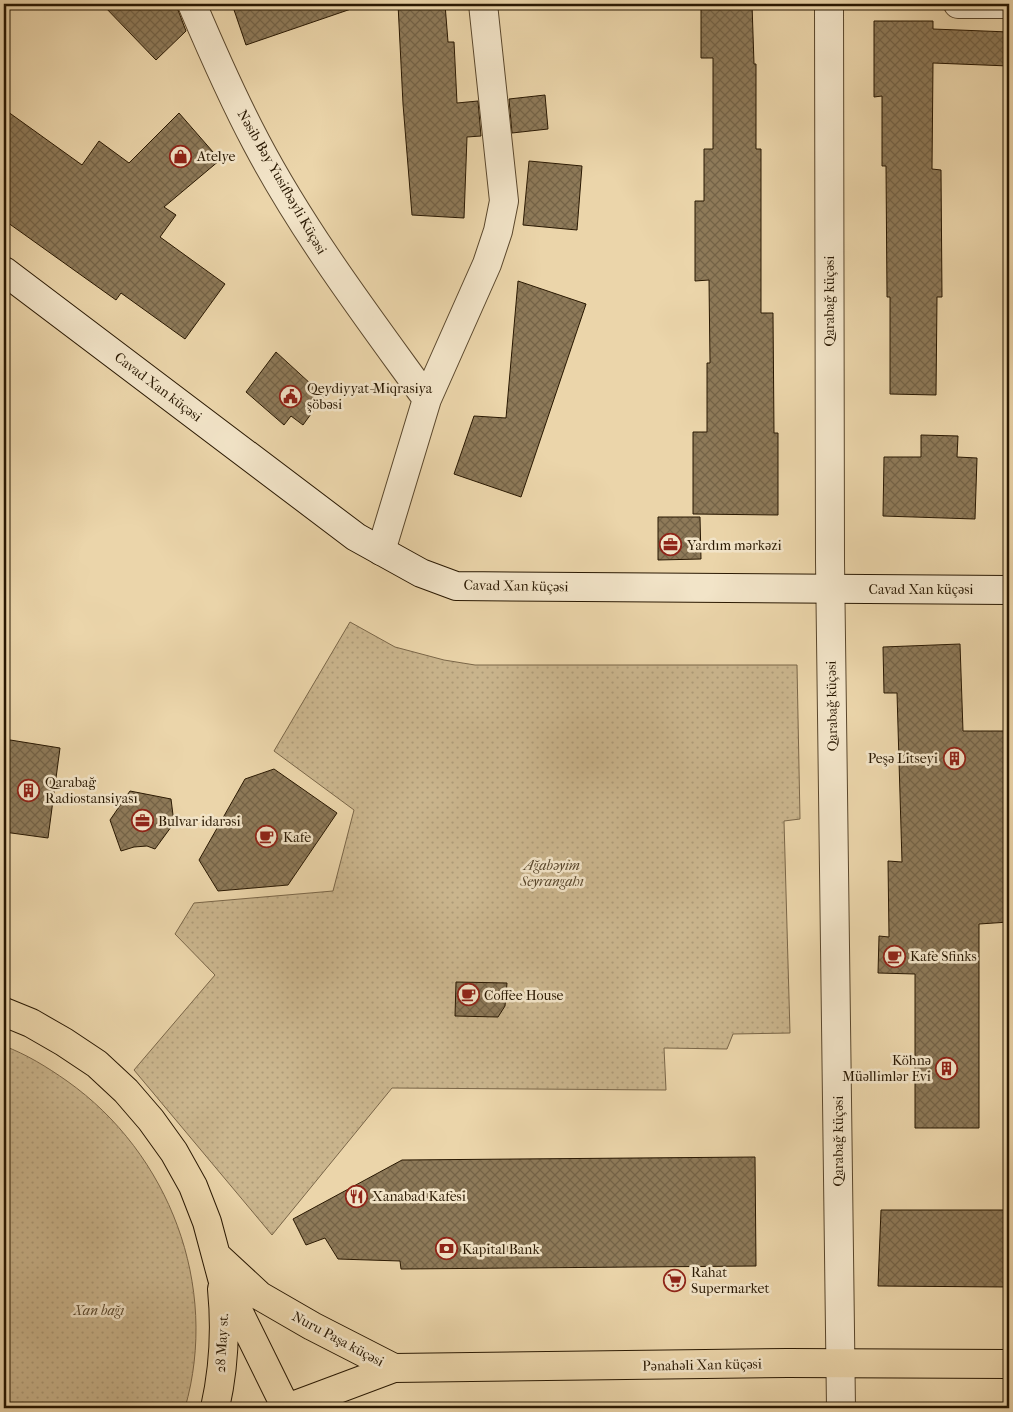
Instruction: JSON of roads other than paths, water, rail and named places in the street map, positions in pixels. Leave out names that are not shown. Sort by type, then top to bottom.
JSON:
[{"type":"main road","points":[[4,1012],[31,1023],[97,1064],[126,1090],[174,1152],[193,1186],[207,1222],[220,1267],[286,1408]]},
{"type":"main road","name":"Nuru Paşa küçəsi","points":[[220,1267],[260,1296],[312,1326],[394,1368]]},
{"type":"main road","name":"28 May st.","points":[[215,1408],[223,1365],[225,1338],[220,1267]]},
{"type":"main road","name":"Pənahəli Xan küçəsi","points":[[394,1368],[1009,1364]]},
{"type":"main road","name":"Nuru Paşa küçəsi","points":[[286,1408],[394,1368]]},
{"type":"street","name":"Nəsib Bəy Yusifbəyli Küçəsi","points":[[192,4],[226,82],[256,143],[309,233],[427,399]]},
{"type":"street","points":[[381,551],[427,399],[488,264],[498,231],[504,201],[483,4]]},
{"type":"street","name":"Qarabağ küçəsi","points":[[828,4],[830,589],[841,1408]]},
{"type":"street","points":[[958,4],[1009,4]]},
{"type":"street","name":"Cavad Xan küçəsi","points":[[4,271],[356,537],[421,573],[456,586],[1009,590]]},
{"type":"place","name":"Atelye","points":[[181,156]]},
{"type":"place","name":"Qeydiyyat-Miqrasiya şöbəsi","points":[[291,396]]},
{"type":"place","name":"Yardım mərkəzi","points":[[671,545]]},
{"type":"place","name":"Peşə Litseyi","points":[[954,758]]},
{"type":"place","name":"Qarabağ Radiostansiyası","points":[[29,790]]},
{"type":"place","name":"Bulvar idarəsi","points":[[142,821]]},
{"type":"place","name":"Kafe","points":[[267,837]]},
{"type":"place","name":"Kafe Sfinks","points":[[894,956]]},
{"type":"place","name":"Coffee House","points":[[468,995]]},
{"type":"place","name":"Köhnə Müəllimlər Evi","points":[[947,1068]]},
{"type":"place","name":"Xanabad Kafesi","points":[[356,1196]]},
{"type":"place","name":"Kapital Bank","points":[[446,1249]]},
{"type":"place","name":"Rahat Supermarket","points":[[675,1280]]},
{"type":"park label","name":"Ağabəyim Seyrangahı","points":[[552,874]]},
{"type":"park label","name":"Xan bağı","points":[[99,1310]]}]
